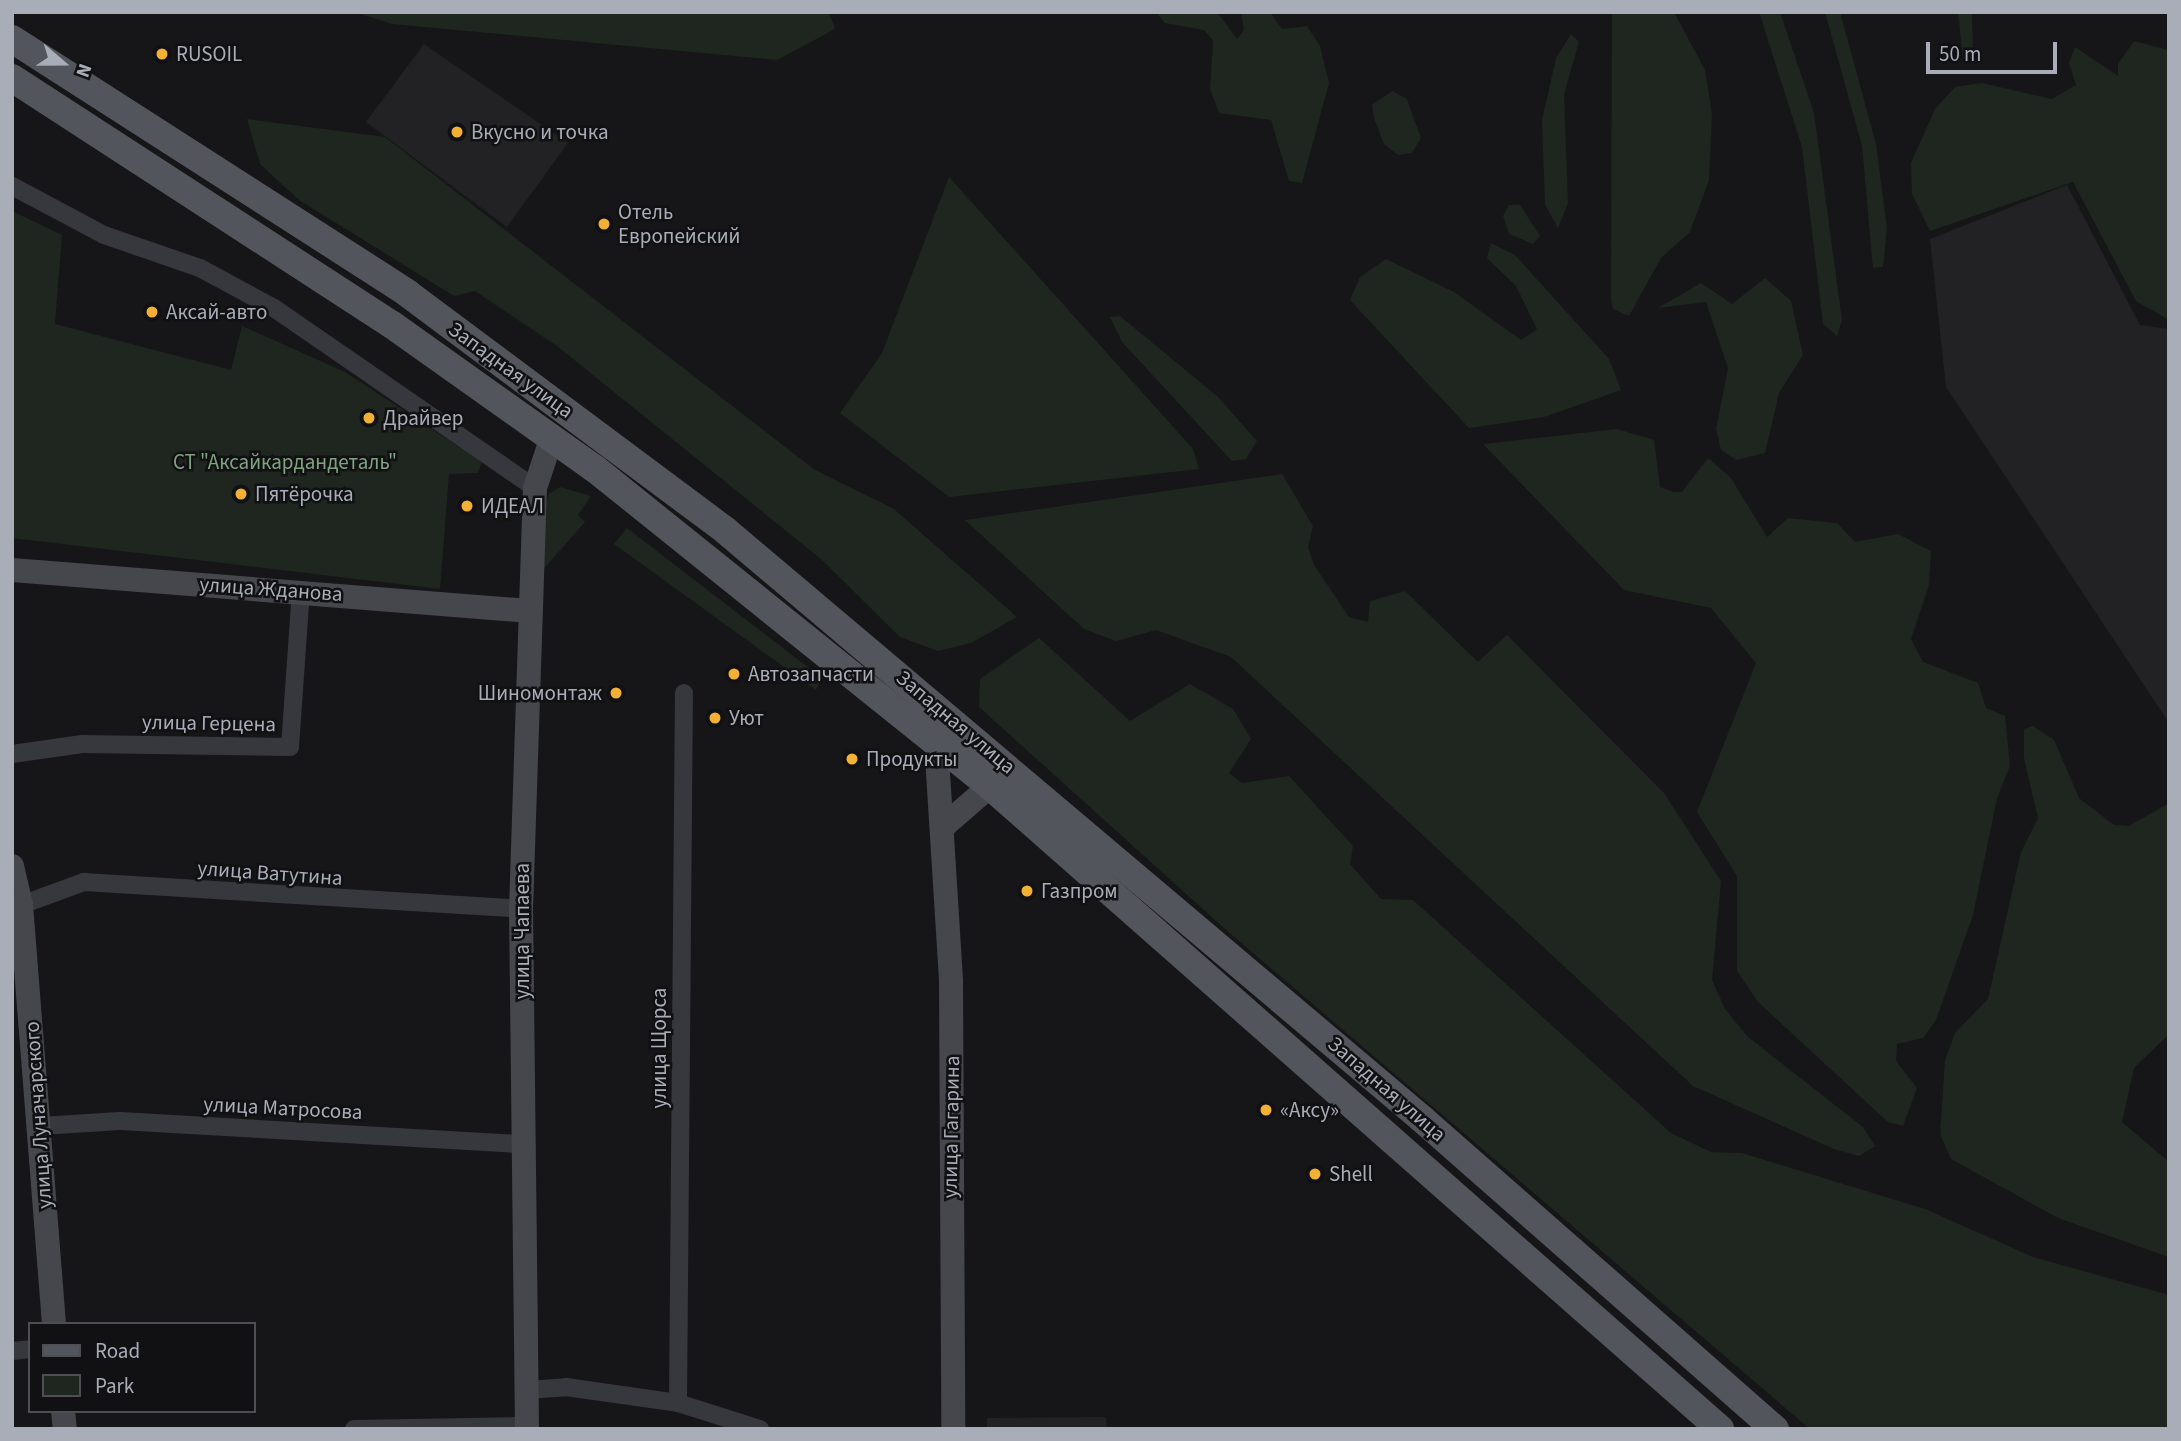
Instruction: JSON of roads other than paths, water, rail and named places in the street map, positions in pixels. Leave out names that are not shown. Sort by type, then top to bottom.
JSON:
[{"type":"main road","name":"Западная улица","points":[[12,39],[407,293],[726,531],[1422,1119],[1774,1429]]},
{"type":"main road","name":"Западная улица","points":[[12,78],[391,324],[552,437],[990,786],[1720,1429]]},
{"type":"main road","name":"улица Чапаева","points":[[527,1428],[521,909],[535,488],[552,437]]},
{"type":"main road","name":"улица Жданова","points":[[12,570],[301,590],[530,611]]},
{"type":"main road","name":"улица Гагарина","points":[[936,741],[944,826],[951,995],[953,1429]]},
{"type":"main road","points":[[944,826],[990,786]]},
{"type":"main road","name":"улица Луначарского","points":[[12,866],[21,905],[54,1322]]},
{"type":"street","points":[[12,186],[104,235],[200,268],[274,309],[535,488]]},
{"type":"street","name":"улица Герцена","points":[[12,754],[82,744],[290,747],[301,590]]},
{"type":"street","name":"улица Щорса","points":[[678,1403],[684,693]]},
{"type":"street","name":"улица Ватутина","points":[[21,905],[84,882],[521,909]]},
{"type":"street","name":"улица Матросова","points":[[40,1126],[120,1121],[523,1144]]},
{"type":"street","points":[[527,1390],[566,1387],[678,1403],[760,1429]]},
{"type":"street","points":[[354,1429],[527,1428]]},
{"type":"place","name":"RUSOIL","points":[[162,54]]},
{"type":"place","name":"Вкусно и точка","points":[[457,132]]},
{"type":"place","name":"Отель Европейский","points":[[604,224]]},
{"type":"place","name":"Аксай-авто","points":[[152,312]]},
{"type":"place","name":"Драйвер","points":[[369,418]]},
{"type":"place","name":"Пятёрочка","points":[[241,494]]},
{"type":"place","name":"ИДЕАЛ","points":[[467,506]]},
{"type":"place","name":"Автозапчасти","points":[[734,674]]},
{"type":"place","name":"Шиномонтаж","points":[[616,693]]},
{"type":"place","name":"Уют","points":[[715,718]]},
{"type":"place","name":"Продукты","points":[[852,759]]},
{"type":"place","name":"Газпром","points":[[1027,891]]},
{"type":"place","name":"«Аксу»","points":[[1266,1110]]},
{"type":"place","name":"Shell","points":[[1315,1174]]},
{"type":"park label","name":"СТ \"Аксайкардандеталь\"","points":[[285,462]]}]
